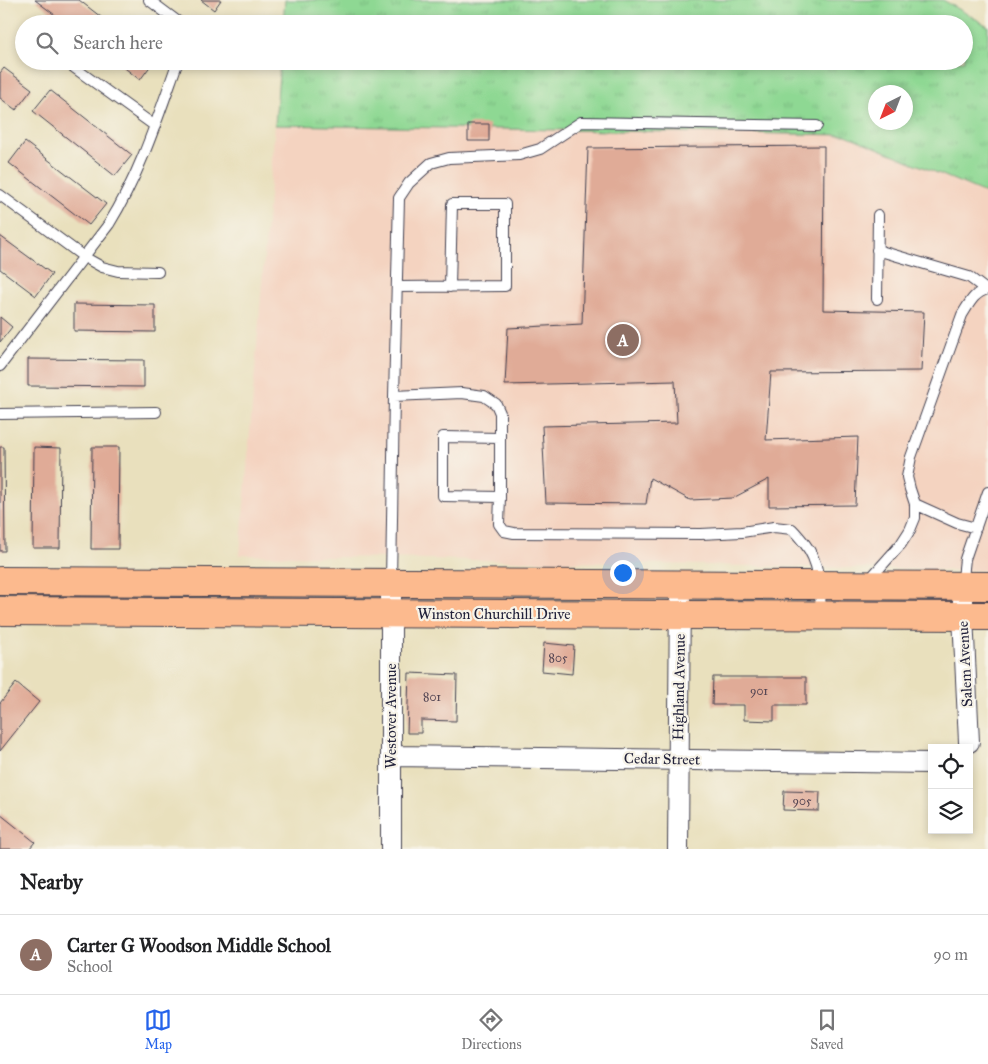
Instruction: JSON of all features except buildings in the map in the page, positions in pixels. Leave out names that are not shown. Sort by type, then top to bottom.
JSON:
[{"type":"highway","name":"Winston Churchill Drive","points":[[0,581],[976,586]]},
{"type":"highway","name":"Winston Churchill Drive","points":[[0,611],[976,616]]},
{"type":"street","name":"Westover Avenue","points":[[391,584],[391,849]]},
{"type":"street","name":"Highland Avenue","points":[[678,849],[680,585]]},
{"type":"street","name":"Salem Avenue","points":[[968,744],[976,616],[976,586]]},
{"type":"street","name":"Cedar Street","points":[[392,756],[928,762]]},
{"type":"lane","points":[[149,0],[169,15]]},
{"type":"lane","points":[[77,70],[155,126]]},
{"type":"lane","points":[[0,366],[120,207],[155,126],[175,70]]},
{"type":"lane","points":[[391,584],[399,198],[409,183],[431,163],[449,158],[519,155],[540,148],[581,122],[817,126]]},
{"type":"lane","points":[[0,195],[84,257],[102,267],[118,271],[158,272]]},
{"type":"lane","points":[[397,286],[450,286],[505,286],[505,204],[452,204],[450,286]]},
{"type":"lane","points":[[877,299],[878,215]]},
{"type":"lane","points":[[864,586],[901,544],[915,518],[915,504],[907,477],[910,457],[962,314],[973,297],[986,289],[969,277],[877,250]]},
{"type":"lane","points":[[394,396],[462,393],[484,396],[496,404],[500,413],[499,524],[504,532],[701,534],[742,532],[774,527],[792,529],[807,545],[815,562],[820,586],[821,616]]},
{"type":"lane","points":[[0,414],[156,412]]},
{"type":"lane","points":[[500,438],[443,437],[443,496],[500,497]]},
{"type":"lane","points":[[976,586],[964,568],[965,559],[988,492]]},
{"type":"lane","points":[[915,504],[957,523],[976,528]]},
{"type":"shaded area","points":[[285,0],[943,0],[969,15],[284,15]]},
{"type":"shaded area","points":[[973,17],[988,26],[988,571],[240,555],[279,70],[973,70]]},
{"type":"green space","points":[[285,0],[943,0],[969,15],[284,15]]},
{"type":"green space","points":[[973,17],[988,26],[988,194],[846,135],[275,125],[279,70],[973,70]]},
{"type":"place","name":"Carter G Woodson Middle School","points":[[623,340]]}]
